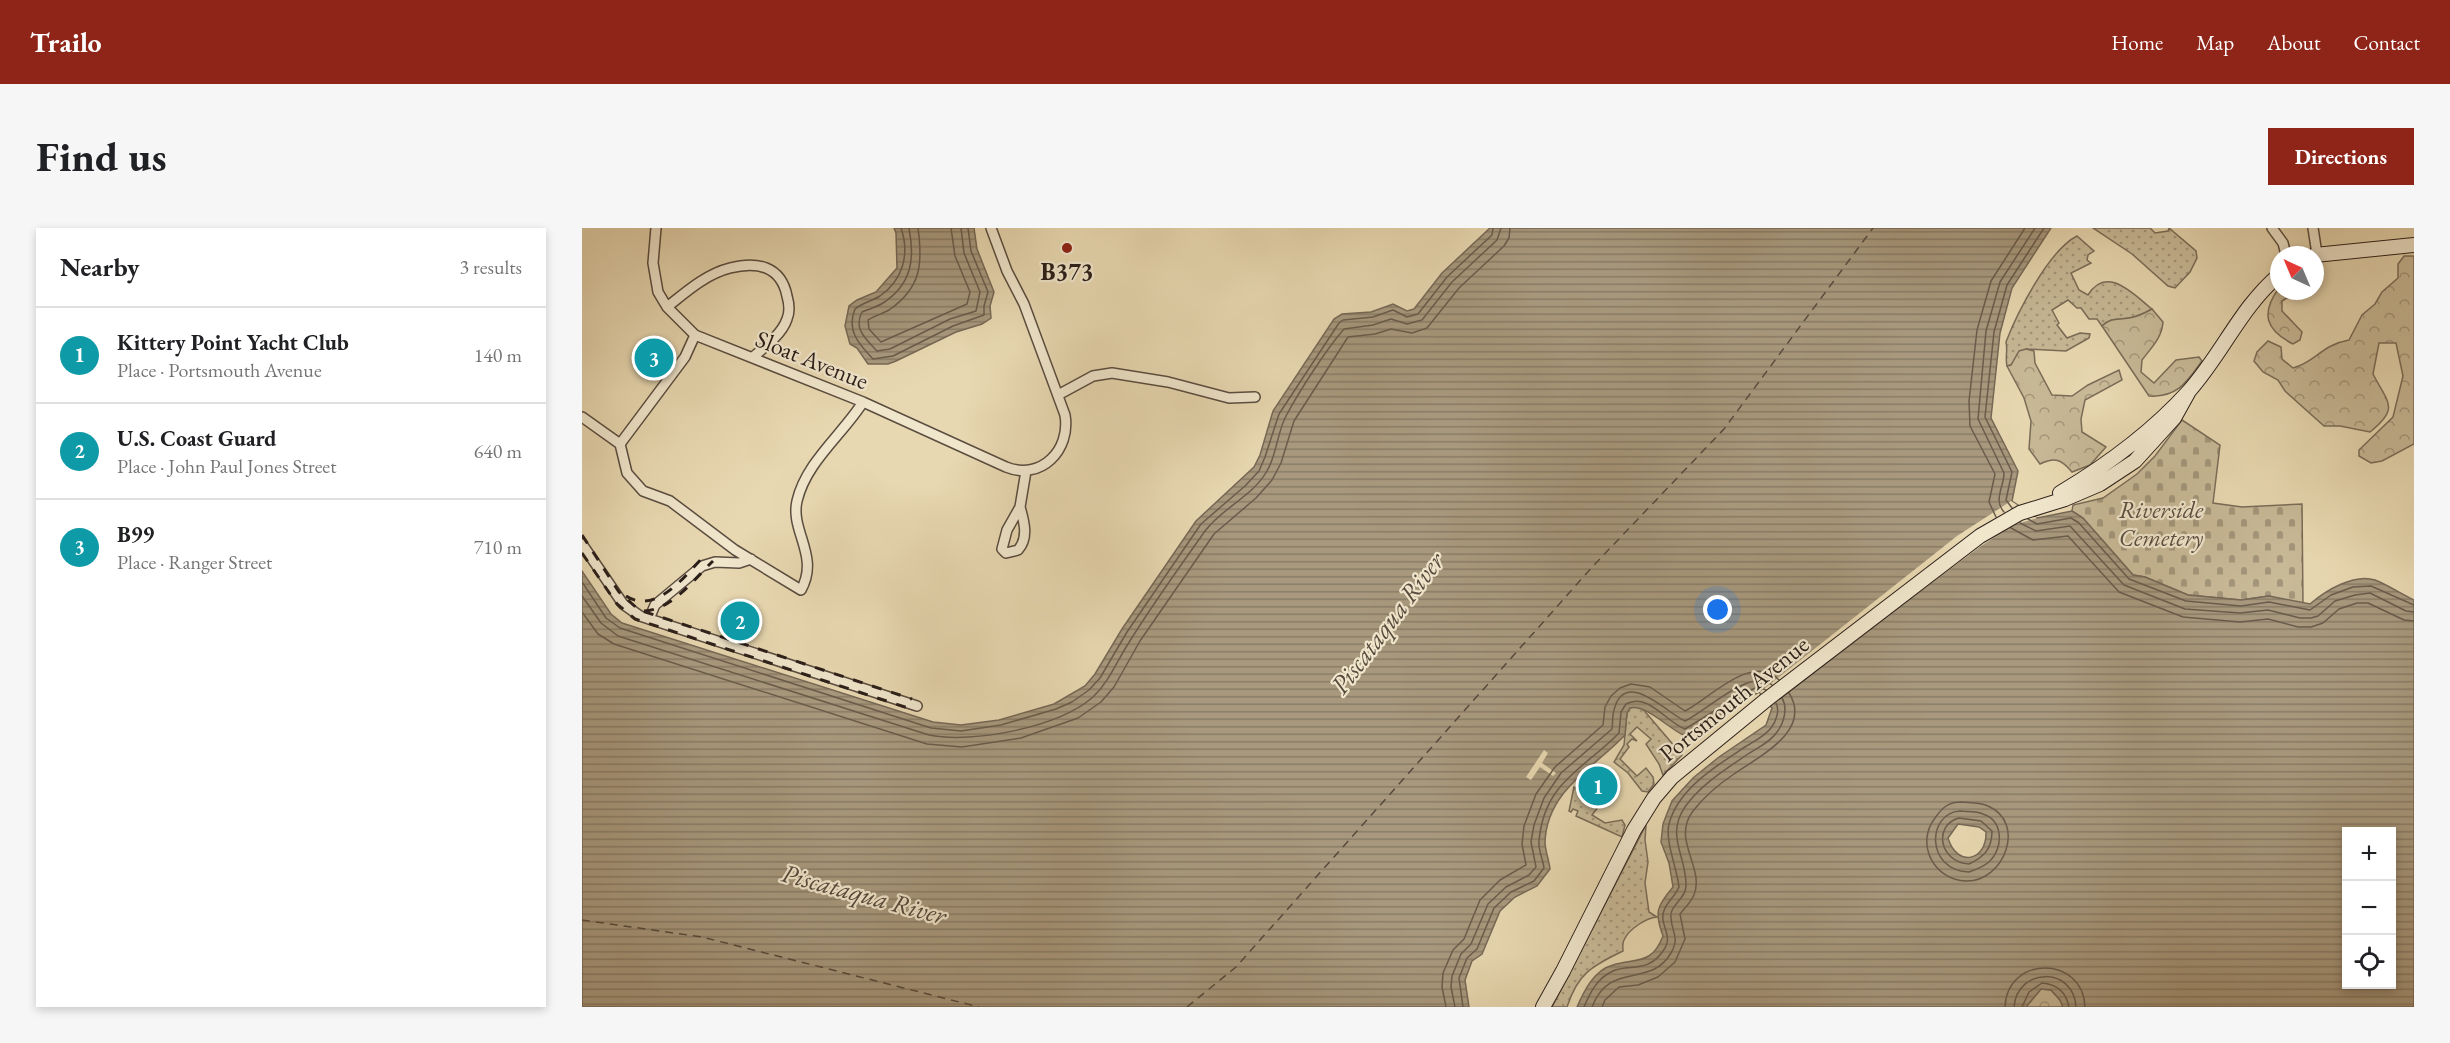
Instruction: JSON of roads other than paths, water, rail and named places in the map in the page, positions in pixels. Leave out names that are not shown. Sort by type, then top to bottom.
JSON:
[{"type":"main road","points":[[2324,254],[2414,244]]},
{"type":"main road","name":"Portsmouth Avenue","points":[[1543,1007],[1634,830],[1654,798],[1672,777],[1951,556],[1996,526],[2040,505],[2087,477],[2120,454],[2156,424],[2189,391],[2246,310],[2270,285]]},
{"type":"street","name":"Sloat Avenue","points":[[656,228],[652,250],[654,278],[658,292],[667,308],[695,335],[863,402],[1006,467],[1026,471]]},
{"type":"street","points":[[991,228],[1007,271],[1024,304],[1067,424],[1064,441],[1055,456],[1038,468],[1026,471],[1020,507]]},
{"type":"street","points":[[2272,228],[2284,246]]},
{"type":"street","points":[[2313,228],[2315,246]]},
{"type":"street","points":[[667,308],[705,279],[728,268],[758,265],[772,269],[782,281],[786,291],[788,316],[781,329],[753,357]]},
{"type":"street","points":[[620,444],[685,357],[695,335]]},
{"type":"street","points":[[1058,395],[1093,376],[1112,373],[1168,382],[1229,398],[1255,397]]},
{"type":"street","points":[[582,417],[620,444],[627,473],[643,491],[670,501],[751,560],[801,590],[808,570],[797,513],[797,501],[816,464],[854,417],[863,402]]},
{"type":"street","points":[[582,544],[626,607],[649,619],[917,706]]},
{"type":"street","points":[[649,619],[655,605],[702,566],[708,563],[732,564],[751,560]]},
{"type":"water","points":[[894,228],[974,228],[977,249],[994,292],[990,306],[991,318],[982,324],[956,332],[888,364],[868,364],[857,348],[850,344],[845,326],[849,306],[876,292],[897,268]]},
{"type":"water","name":"Piscataqua River","points":[[1490,228],[2051,228],[2012,288],[2000,333],[1991,418],[2018,471],[2012,501],[2037,518],[2072,511],[2083,518],[2133,575],[2145,577],[2188,595],[2241,600],[2269,596],[2310,604],[2340,584],[2367,578],[2380,582],[2414,600],[2414,1007],[2063,1007],[2051,990],[2041,989],[2026,1007],[1577,1007],[1586,988],[1600,971],[1613,965],[1643,959],[1654,952],[1659,945],[1663,936],[1658,915],[1660,905],[1673,887],[1669,863],[1661,842],[1663,824],[1672,801],[1693,778],[1766,725],[1772,708],[1759,692],[1685,736],[1650,713],[1630,708],[1627,713],[1625,735],[1574,781],[1554,808],[1545,842],[1550,869],[1537,886],[1515,897],[1500,911],[1482,954],[1472,961],[1465,980],[1469,1007],[582,1007],[582,571],[611,614],[622,623],[933,722],[961,725],[999,720],[1054,704],[1085,686],[1196,521],[1254,467],[1260,455],[1273,411],[1334,319],[1342,314],[1371,312],[1393,304],[1407,311],[1414,309],[1442,273]],"holes":[[[1958,824],[1979,827],[1986,832],[1982,849],[1977,855],[1971,857],[1958,854],[1952,848],[1948,838]]]},
{"type":"railway","points":[[582,535],[619,592],[639,610],[912,699]]},
{"type":"railway","points":[[582,553],[617,604],[635,619],[908,708]]},
{"type":"railway","points":[[626,596],[638,601],[649,601],[660,597],[681,581],[706,554]]},
{"type":"railway","points":[[644,611],[664,605],[673,599],[713,561]]},
{"type":"place","name":"B373","points":[[1067,248]]},
{"type":"place","name":"B99","points":[[654,358]]},
{"type":"place","name":"U.S. Coast Guard","points":[[740,621]]},
{"type":"place","name":"Kittery Point Yacht Club","points":[[1598,786]]},
{"type":"park label","name":"Riverside Cemetery","points":[[2161,524]]}]
